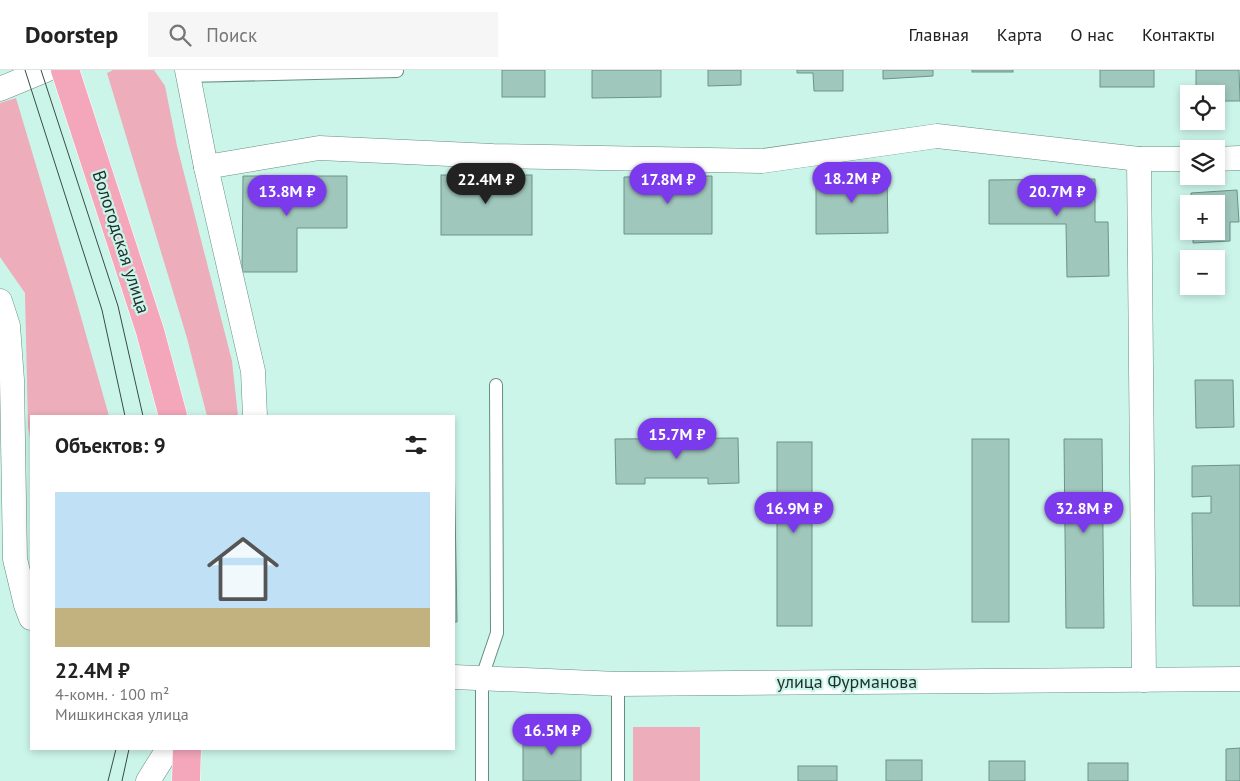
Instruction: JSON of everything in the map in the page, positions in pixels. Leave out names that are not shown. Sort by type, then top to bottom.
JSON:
[{"type":"main road","name":"Вологодская улица","points":[[65,70],[150,331],[173,415]]},
{"type":"main road","points":[[186,781],[187,750]]},
{"type":"street","points":[[0,89],[46,70]]},
{"type":"street","points":[[187,73],[206,166],[253,371],[255,415]]},
{"type":"street","points":[[206,166],[319,148],[493,156],[762,161],[937,136],[1139,159],[1180,159]]},
{"type":"street","points":[[1225,159],[1240,158]]},
{"type":"street","points":[[1139,159],[1144,680]]},
{"type":"street","points":[[0,300],[8,326],[12,380],[15,559],[30,615]]},
{"type":"street","name":"улица Фурманова","points":[[455,677],[618,684],[1240,680]]},
{"type":"street","points":[[148,781],[167,750]]},
{"type":"lane","points":[[187,73],[397,71]]},
{"type":"lane","points":[[482,781],[482,677],[497,633],[496,385]]},
{"type":"lane","points":[[618,684],[618,781]]},
{"type":"shaded area","points":[[113,70],[154,70],[165,86],[177,146],[232,361],[238,415],[207,415],[187,338],[107,73]]},
{"type":"shaded area","points":[[16,98],[109,415],[30,415],[30,438],[28,427],[25,293],[0,257],[0,103]]},
{"type":"shaded area","points":[[633,727],[700,727],[700,781],[633,781]]},
{"type":"building","points":[[502,70],[545,70],[545,97],[502,97]]},
{"type":"building","points":[[592,70],[661,70],[661,97],[592,98]]},
{"type":"building","points":[[708,70],[741,70],[741,85],[708,86]]},
{"type":"building","points":[[797,70],[843,70],[843,91],[814,91],[813,73],[797,73]]},
{"type":"building","points":[[883,70],[933,70],[933,76],[883,79]]},
{"type":"building","points":[[972,70],[1013,70],[1013,72],[972,72]]},
{"type":"building","points":[[1100,70],[1154,70],[1154,87],[1100,87]]},
{"type":"building","points":[[1196,70],[1239,70],[1240,101],[1225,101],[1225,85],[1196,85]]},
{"type":"building","points":[[887,174],[888,233],[816,234],[816,175]]},
{"type":"building","points":[[441,175],[532,175],[532,235],[441,235]]},
{"type":"building","points":[[243,176],[347,176],[347,228],[297,228],[297,272],[242,272]]},
{"type":"building","points":[[712,176],[712,234],[624,234],[624,177]]},
{"type":"building","points":[[1095,179],[1095,222],[1108,222],[1109,276],[1067,277],[1066,224],[989,224],[989,180]]},
{"type":"building","points":[[1237,190],[1239,222],[1230,222],[1230,241],[1193,243],[1193,240],[1225,240],[1225,195],[1191,195],[1191,193]]},
{"type":"building","points":[[1195,380],[1233,380],[1234,427],[1196,428]]},
{"type":"building","points":[[738,438],[739,483],[708,484],[708,478],[645,478],[645,484],[616,484],[615,439]]},
{"type":"building","points":[[972,439],[1009,439],[1009,622],[972,622]]},
{"type":"building","points":[[1064,439],[1102,439],[1104,628],[1066,628]]},
{"type":"building","points":[[777,442],[812,442],[812,626],[777,626]]},
{"type":"building","points":[[1240,465],[1240,606],[1193,606],[1192,513],[1211,513],[1211,496],[1192,497],[1192,466]]},
{"type":"building","points":[[455,507],[457,622],[455,622]]},
{"type":"building","points":[[523,731],[581,731],[581,781],[523,781]]},
{"type":"building","points":[[1240,748],[1240,781],[1226,781],[1226,749]]},
{"type":"building","points":[[886,760],[922,760],[922,781],[886,781]]},
{"type":"building","points":[[989,761],[1025,761],[1025,781],[989,781]]},
{"type":"building","points":[[1088,763],[1128,763],[1128,781],[1088,781]]},
{"type":"building","points":[[798,766],[837,766],[837,781],[798,781]]},
{"type":"tram line","points":[[25,70],[102,310],[125,415]]},
{"type":"tram line","points":[[41,70],[118,306],[143,415]]},
{"type":"tram line","points":[[108,781],[116,750]]},
{"type":"tram line","points":[[122,781],[129,750]]}]
